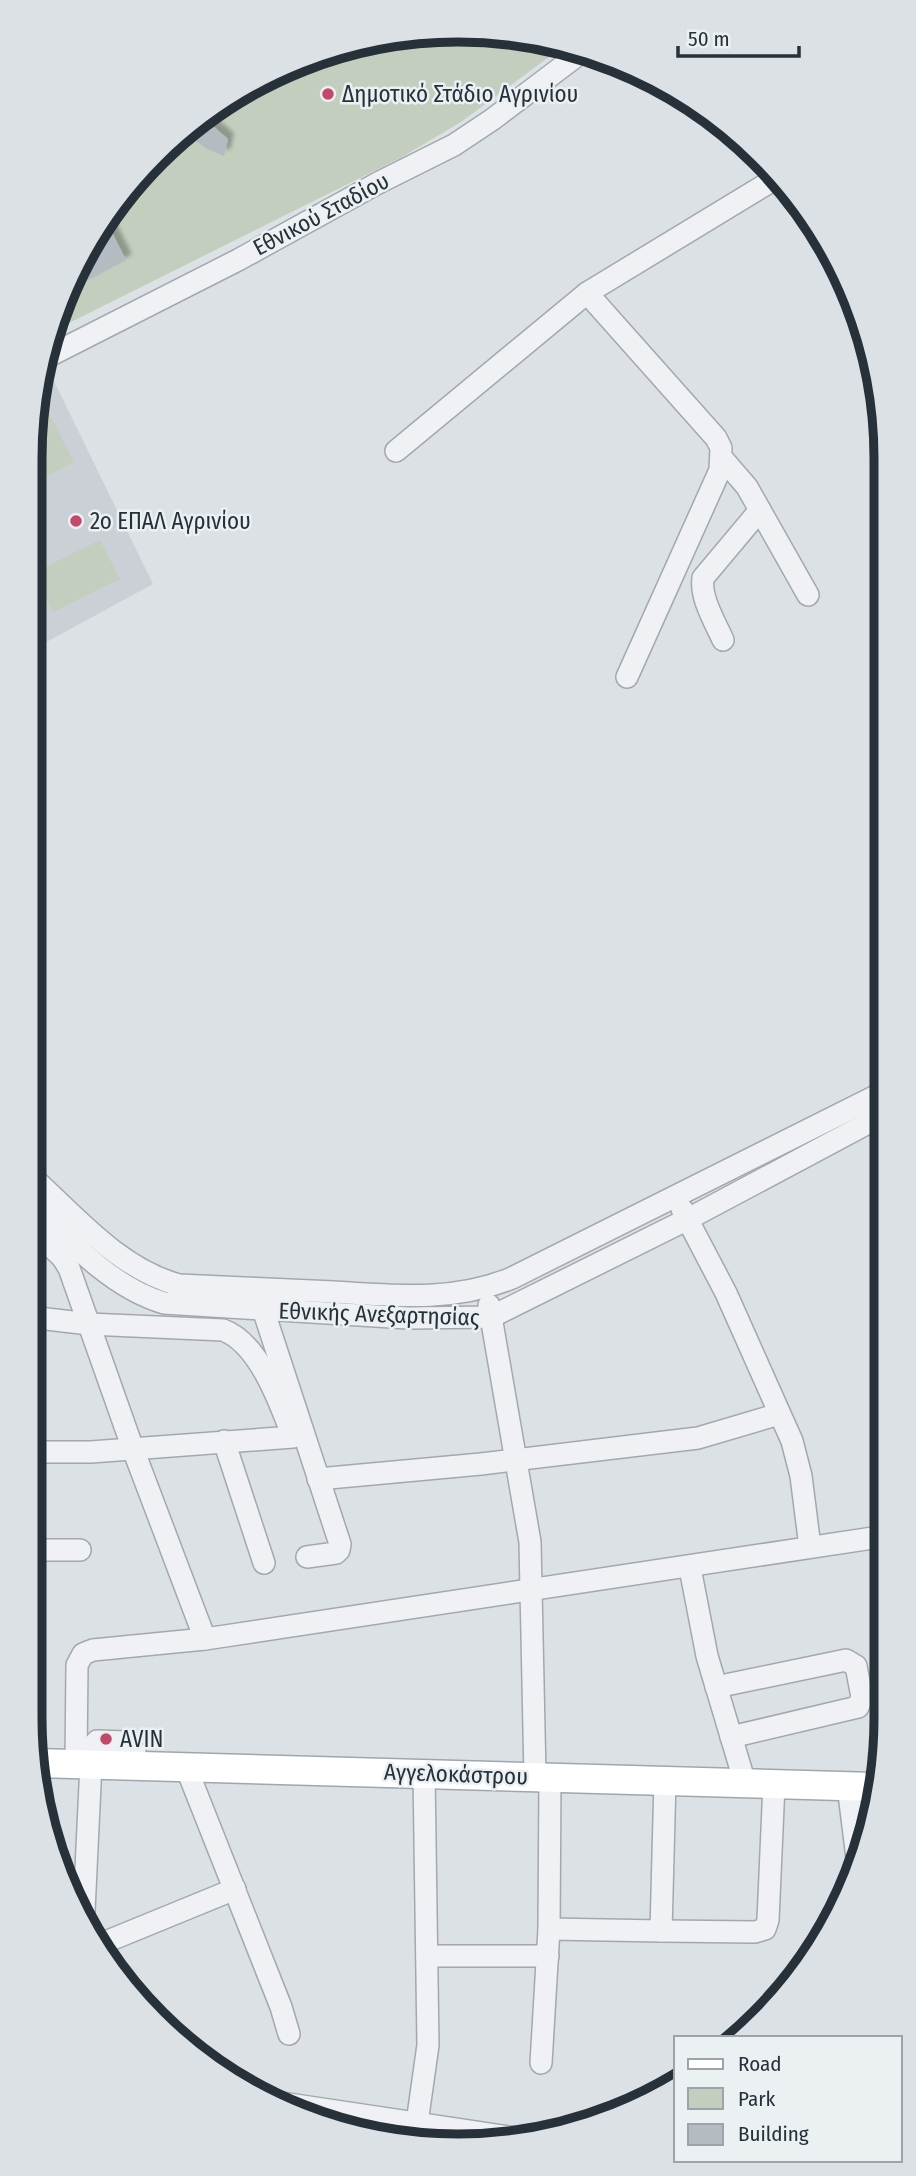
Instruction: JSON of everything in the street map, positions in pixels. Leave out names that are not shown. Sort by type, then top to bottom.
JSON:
[{"type":"main road","name":"Αγγελοκάστρου","points":[[45,1763],[85,1760],[186,1767],[862,1786]]},
{"type":"street","name":"Εθνικού Σταδίου","points":[[55,353],[238,260],[378,183],[454,145],[573,58]]},
{"type":"street","points":[[397,451],[587,293],[769,182]]},
{"type":"street","points":[[587,293],[716,438],[721,448],[720,470],[627,677]]},
{"type":"street","points":[[722,458],[738,475],[760,510],[808,596]]},
{"type":"street","points":[[723,640],[705,596],[703,578],[760,510]]},
{"type":"street","name":"Εθνικής Ανεξαρτησίας","points":[[42,1186],[120,1256],[159,1280],[179,1285],[401,1296],[467,1293],[486,1289],[675,1198],[874,1097]]},
{"type":"street","name":"Εθνικής Ανεξαρτησίας","points":[[42,1212],[115,1279],[148,1299],[164,1304],[408,1318],[491,1317],[688,1219],[874,1120]]},
{"type":"street","points":[[675,1198],[726,1293],[798,1461],[810,1547]]},
{"type":"street","points":[[42,1239],[66,1262],[205,1639]]},
{"type":"street","points":[[256,1288],[340,1548],[336,1553],[306,1557]]},
{"type":"street","points":[[486,1289],[530,1542],[548,1929],[541,2063]]},
{"type":"street","points":[[42,1318],[89,1324],[223,1330],[242,1340],[265,1376],[293,1437],[133,1449],[42,1452]]},
{"type":"street","points":[[318,1479],[698,1438],[779,1413]]},
{"type":"street","points":[[224,1441],[264,1563]]},
{"type":"street","points":[[84,1900],[85,1760],[77,1665],[83,1654],[98,1649],[205,1639],[874,1538]]},
{"type":"street","points":[[42,1550],[79,1550]]},
{"type":"street","points":[[690,1567],[707,1656],[745,1783]]},
{"type":"street","points":[[716,1687],[846,1660],[856,1666],[862,1697],[858,1707],[731,1737]]},
{"type":"street","points":[[85,1760],[97,1741],[125,1742],[135,1752]]},
{"type":"street","points":[[186,1767],[281,2007],[289,2034]]},
{"type":"street","points":[[417,2123],[428,2045],[424,1773]]},
{"type":"street","points":[[661,1931],[665,1780]]},
{"type":"street","points":[[548,1929],[755,1932],[765,1929],[768,1920],[774,1784]]},
{"type":"street","points":[[860,1826],[862,1786]]},
{"type":"street","points":[[107,1941],[235,1889]]},
{"type":"street","points":[[427,1956],[548,1956]]},
{"type":"street","points":[[313,2108],[483,2133]]},
{"type":"shaded area","name":"2ο ΕΠΑΛ Αγρινίου","points":[[51,374],[153,584],[42,644],[42,458]]},
{"type":"green space","points":[[485,43],[554,53],[461,122],[402,157],[63,326],[98,250],[145,184],[184,145],[250,98],[324,64],[404,46]]},
{"type":"green space","points":[[46,407],[74,462],[42,478]]},
{"type":"green space","points":[[100,540],[120,579],[53,612],[42,591],[42,569]]},
{"type":"building","points":[[210,124],[228,139],[224,156],[207,149],[192,138]]},
{"type":"building","points":[[110,230],[126,260],[81,284]]},
{"type":"place","name":"Δημοτικό Στάδιο Αγρινίου","points":[[328,94]]},
{"type":"place","name":"2ο ΕΠΑΛ Αγρινίου","points":[[76,521]]},
{"type":"place","name":"AVIN","points":[[106,1739]]}]
